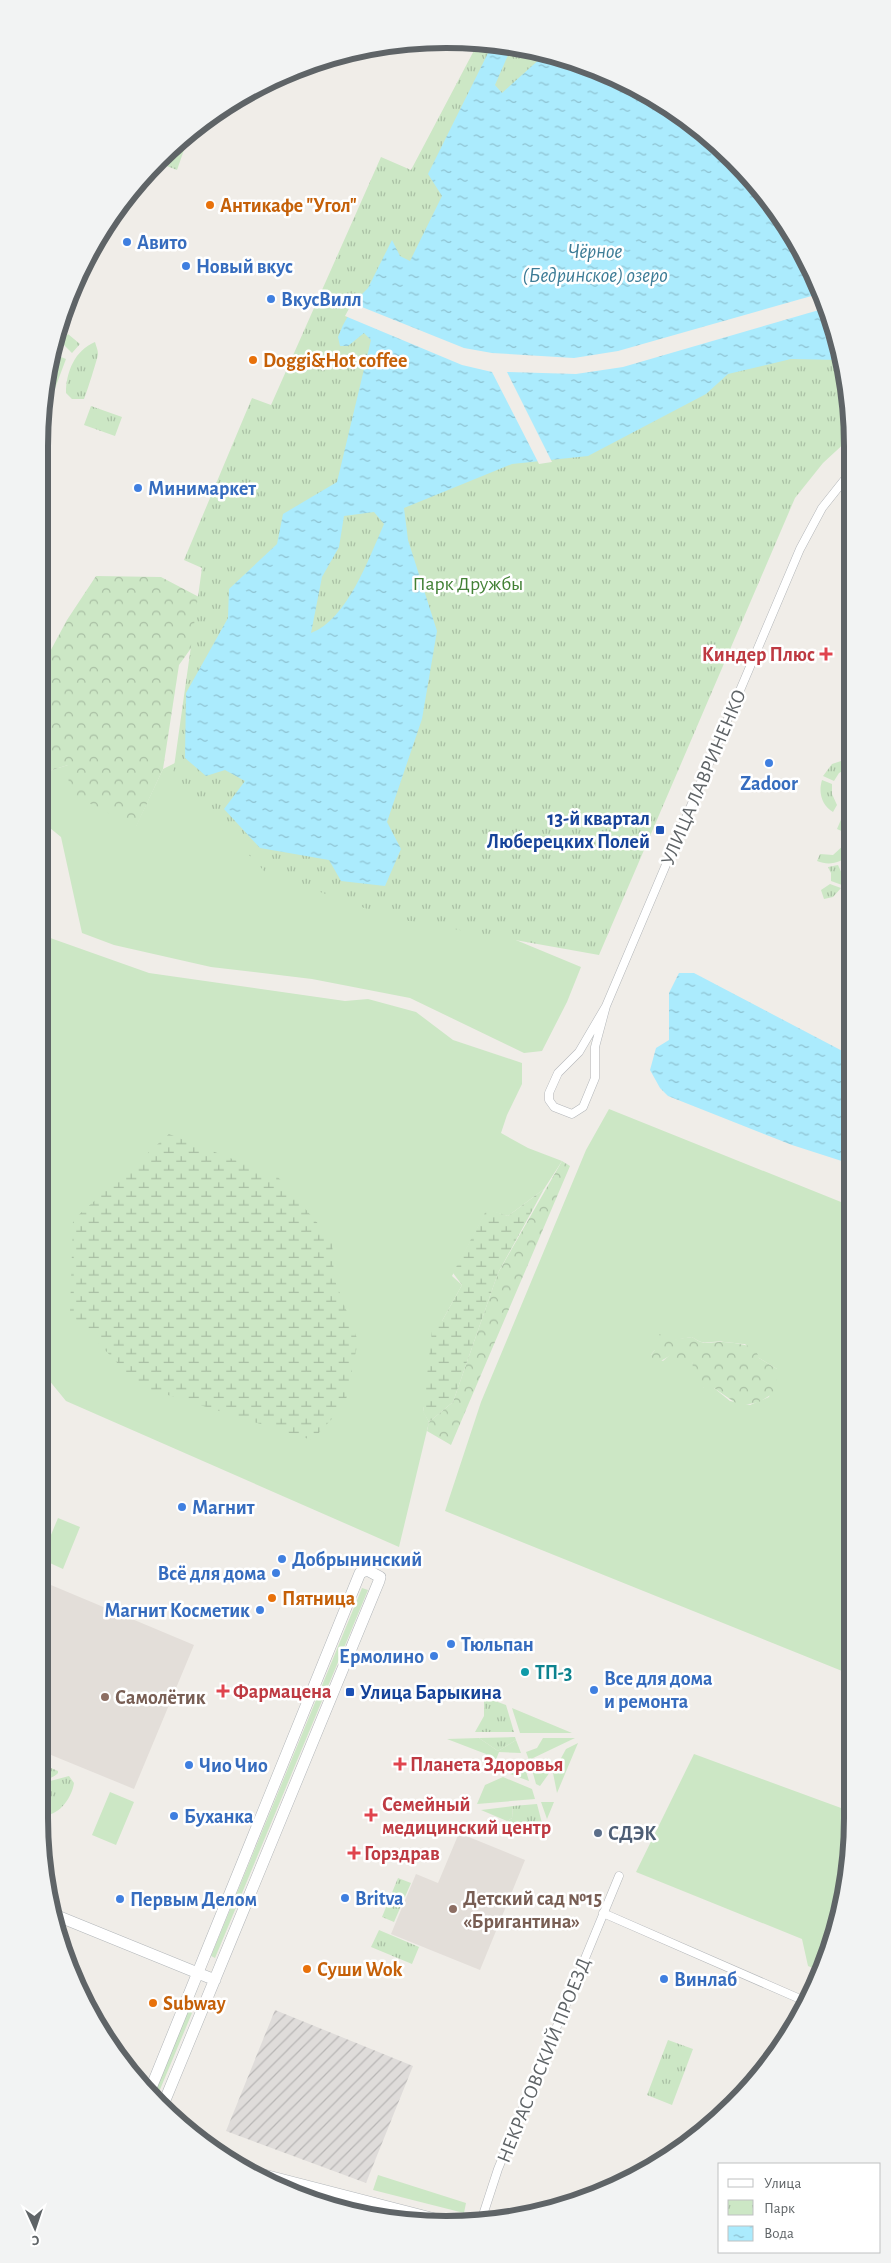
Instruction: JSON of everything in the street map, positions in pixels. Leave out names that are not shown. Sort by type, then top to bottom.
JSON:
[{"type":"street","name":"УЛИЦА ЛАВРИНЕНКО","points":[[606,1006],[800,549],[822,508],[844,480]]},
{"type":"street","points":[[606,1006],[595,1050],[596,1076],[583,1107],[578,1112],[570,1114],[554,1107],[549,1100],[549,1093],[558,1073],[580,1052],[606,1006]]},
{"type":"street","points":[[152,2086],[360,1574],[367,1570],[377,1574],[380,1577],[380,1581],[165,2100]]},
{"type":"street","name":"НЕКРАСОВСКИЙ ПРОЕЗД","points":[[483,2214],[498,2169],[619,1876]]},
{"type":"street","points":[[603,1913],[799,1999]]},
{"type":"street","points":[[60,1917],[215,1980]]},
{"type":"street","points":[[280,2179],[420,2215]]},
{"type":"shaded area","name":"Самолётик","points":[[48,1584],[194,1645],[134,1789],[48,1754]]},
{"type":"shaded area","name":"Детский сад №15 «Бригантина»","points":[[459,1833],[525,1860],[480,1970],[391,1934],[416,1874],[438,1883]]},
{"type":"shaded area","points":[[275,2010],[413,2066],[366,2183],[226,2131]]},
{"type":"green space","name":"Парк Дружбы","points":[[475,48],[523,55],[549,61],[598,78],[644,101],[688,130],[708,146],[745,183],[776,224],[802,269],[813,293],[830,342],[840,394],[844,444],[823,463],[795,498],[599,955],[392,918],[265,872],[173,774],[202,568],[184,560],[252,398],[271,405],[381,157],[411,170]]},
{"type":"green space","points":[[184,145],[185,147],[177,170],[163,165]]},
{"type":"green space","points":[[68,334],[80,344],[72,353],[61,342]]},
{"type":"green space","points":[[95,342],[98,354],[84,399],[72,399],[66,393],[70,370],[82,350]]},
{"type":"green space","points":[[58,356],[66,359],[51,399],[55,368]]},
{"type":"green space","points":[[91,406],[122,417],[115,436],[84,425]]},
{"type":"green space","points":[[96,576],[161,577],[199,597],[199,637],[179,665],[163,769],[136,827],[69,793],[68,765],[48,771],[48,655],[67,620]]},
{"type":"green space","points":[[185,758],[385,886],[581,967],[567,1002],[542,1051],[524,1053],[410,998],[312,979],[211,967],[114,945],[82,933],[61,837],[48,826],[48,771],[68,765],[136,826],[163,769]]},
{"type":"green space","points":[[844,760],[844,770],[839,773],[834,781],[823,776],[832,764]]},
{"type":"green space","points":[[822,780],[832,784],[832,794],[837,805],[833,812],[826,806],[822,798],[820,790]]},
{"type":"green space","points":[[844,812],[844,832],[837,829]]},
{"type":"green space","points":[[844,845],[843,860],[835,863],[821,863],[817,861],[820,854],[833,855]]},
{"type":"green space","points":[[838,865],[843,876],[842,885],[831,881],[831,873],[828,867]]},
{"type":"green space","points":[[830,884],[841,888],[833,897],[824,899],[821,890]]},
{"type":"green space","points":[[48,937],[149,973],[345,1001],[368,999],[416,1012],[453,1040],[522,1063],[522,1084],[507,1115],[501,1133],[528,1148],[562,1161],[544,1189],[508,1216],[487,1210],[452,1276],[462,1285],[442,1321],[423,1411],[429,1422],[399,1547],[66,1401],[48,1379]]},
{"type":"green space","points":[[609,1109],[844,1203],[844,1672],[445,1511],[481,1402],[586,1150]],"holes":[[[692,1337],[701,1342],[745,1344],[759,1358],[777,1369],[769,1397],[750,1405],[730,1401],[714,1388],[704,1388],[692,1362],[671,1354],[663,1361],[651,1355],[660,1346],[670,1342]]]},
{"type":"green space","points":[[169,1134],[278,1177],[332,1240],[334,1278],[358,1341],[345,1405],[312,1440],[139,1386],[70,1313],[73,1220]]},
{"type":"green space","points":[[562,1161],[570,1166],[451,1445],[427,1431],[429,1422],[453,1402],[498,1273]]},
{"type":"green space","points":[[544,1189],[498,1273],[453,1402],[429,1422],[423,1412],[433,1322],[442,1321],[462,1285],[453,1273],[487,1209],[508,1216]]},
{"type":"green space","points":[[660,1334],[670,1340],[692,1337],[704,1343],[730,1343],[755,1348],[759,1358],[777,1369],[777,1391],[759,1402],[740,1406],[714,1388],[704,1388],[696,1382],[692,1362],[683,1366],[673,1365],[671,1355],[654,1365],[651,1355],[655,1350],[651,1339]]},
{"type":"green space","points":[[58,1518],[80,1527],[63,1569],[48,1562],[48,1542]]},
{"type":"green space","points":[[362,1588],[368,1590],[215,1958],[211,1956]]},
{"type":"green space","points":[[484,1697],[506,1705],[514,1732],[475,1732],[484,1716]]},
{"type":"green space","points":[[512,1708],[572,1733],[520,1733]]},
{"type":"green space","points":[[515,1737],[516,1740],[498,1751],[479,1738]]},
{"type":"green space","points":[[479,1738],[498,1751],[516,1740],[521,1753],[499,1752],[493,1767],[483,1763],[486,1754],[447,1739]]},
{"type":"green space","points":[[543,1738],[575,1738],[529,1760],[526,1752],[537,1748]]},
{"type":"green space","points":[[578,1743],[557,1793],[553,1773],[566,1749]]},
{"type":"green space","points":[[694,1754],[844,1809],[843,1844],[836,1895],[830,1921],[814,1968],[808,1966],[802,1939],[636,1872]]},
{"type":"green space","points":[[548,1758],[550,1772],[540,1786],[536,1784],[531,1766]]},
{"type":"green space","points":[[48,1767],[58,1771],[48,1779]]},
{"type":"green space","points":[[525,1768],[529,1781],[510,1774]]},
{"type":"green space","points":[[69,1776],[74,1783],[67,1801],[57,1811],[48,1815],[48,1782]]},
{"type":"green space","points":[[503,1777],[532,1789],[535,1799],[477,1804],[485,1785]]},
{"type":"green space","points":[[110,1792],[134,1802],[116,1845],[92,1835]]},
{"type":"green space","points":[[541,1802],[554,1802],[547,1819]]},
{"type":"green space","points":[[537,1804],[543,1827],[540,1835],[507,1821],[512,1818],[513,1806]]},
{"type":"green space","points":[[513,1806],[512,1818],[507,1821],[481,1810]]},
{"type":"green space","points":[[398,1878],[411,1883],[394,1922],[382,1917]]},
{"type":"green space","points":[[379,1930],[419,1947],[412,1964],[371,1947]]},
{"type":"green space","points":[[188,2011],[192,2013],[158,2093],[155,2089]]},
{"type":"green space","points":[[668,2040],[693,2049],[672,2105],[647,2095]]},
{"type":"green space","points":[[378,2175],[466,2203],[464,2213],[373,2190]]},
{"type":"water","name":"Чёрное (Бедринское) озеро","points":[[489,50],[509,53],[495,85],[502,93],[540,59],[598,78],[644,101],[688,130],[708,146],[745,183],[776,224],[802,269],[822,318],[834,360],[791,359],[728,374],[706,394],[588,456],[512,464],[404,508],[408,540],[437,631],[422,719],[387,822],[401,849],[385,886],[341,881],[329,860],[260,848],[224,809],[245,781],[225,770],[206,776],[185,758],[186,693],[228,618],[229,589],[277,544],[283,514],[337,482],[371,340],[364,333],[348,346],[340,346],[338,337],[358,298],[368,288],[392,240],[400,256],[410,261],[442,196],[428,174]],"holes":[[[374,512],[384,524],[364,570],[346,602],[324,626],[311,633],[322,577],[339,547],[344,516]]]},
{"type":"water","points":[[679,973],[694,973],[844,1052],[844,1162],[792,1145],[668,1096],[660,1088],[650,1070],[656,1048],[669,1040],[669,993]]},
{"type":"pier","points":[[814,295],[819,310],[623,367],[576,374],[507,372],[552,462],[539,464],[492,372],[462,365],[345,316],[352,303],[464,348],[492,353],[574,358],[618,351]]},
{"type":"place","name":"Антикафе \"Угол\"","points":[[210,205]]},
{"type":"place","name":"Авито","points":[[127,242]]},
{"type":"place","name":"Новый вкус","points":[[186,266]]},
{"type":"place","name":"ВкусВилл","points":[[271,299]]},
{"type":"place","name":"Doggi&Hot coffee","points":[[253,360]]},
{"type":"place","name":"Минимаркет","points":[[138,488]]},
{"type":"place","name":"Киндер Плюс","points":[[826,654]]},
{"type":"place","name":"Zadoor","points":[[769,763]]},
{"type":"place","name":"13-й квартал Люберецких Полей","points":[[660,830]]},
{"type":"place","name":"Магнит","points":[[182,1507]]},
{"type":"place","name":"Добрынинский","points":[[282,1559]]},
{"type":"place","name":"Всё для дома","points":[[276,1573]]},
{"type":"place","name":"Пятница","points":[[272,1598]]},
{"type":"place","name":"Магнит Косметик","points":[[260,1610]]},
{"type":"place","name":"Тюльпан","points":[[451,1644]]},
{"type":"place","name":"Ермолино","points":[[434,1656]]},
{"type":"place","name":"ТП-3","points":[[525,1672]]},
{"type":"place","name":"Все для дома и ремонта","points":[[594,1690]]},
{"type":"place","name":"Фармацена","points":[[223,1691]]},
{"type":"place","name":"Улица Барыкина","points":[[350,1692]]},
{"type":"place","name":"Самолётик","points":[[105,1697]]},
{"type":"place","name":"Планета Здоровья","points":[[400,1764]]},
{"type":"place","name":"Чио Чио","points":[[189,1765]]},
{"type":"place","name":"Семейный медицинский центр","points":[[371,1815]]},
{"type":"place","name":"Буханка","points":[[174,1816]]},
{"type":"place","name":"СДЭК","points":[[598,1833]]},
{"type":"place","name":"Горздрав","points":[[354,1853]]},
{"type":"place","name":"Britva","points":[[345,1898]]},
{"type":"place","name":"Первым Делом","points":[[120,1899]]},
{"type":"place","name":"Детский сад №15 «Бригантина»","points":[[453,1909]]},
{"type":"place","name":"Суши Wok","points":[[307,1969]]},
{"type":"place","name":"Винлаб","points":[[664,1979]]},
{"type":"place","name":"Subway","points":[[153,2003]]}]
